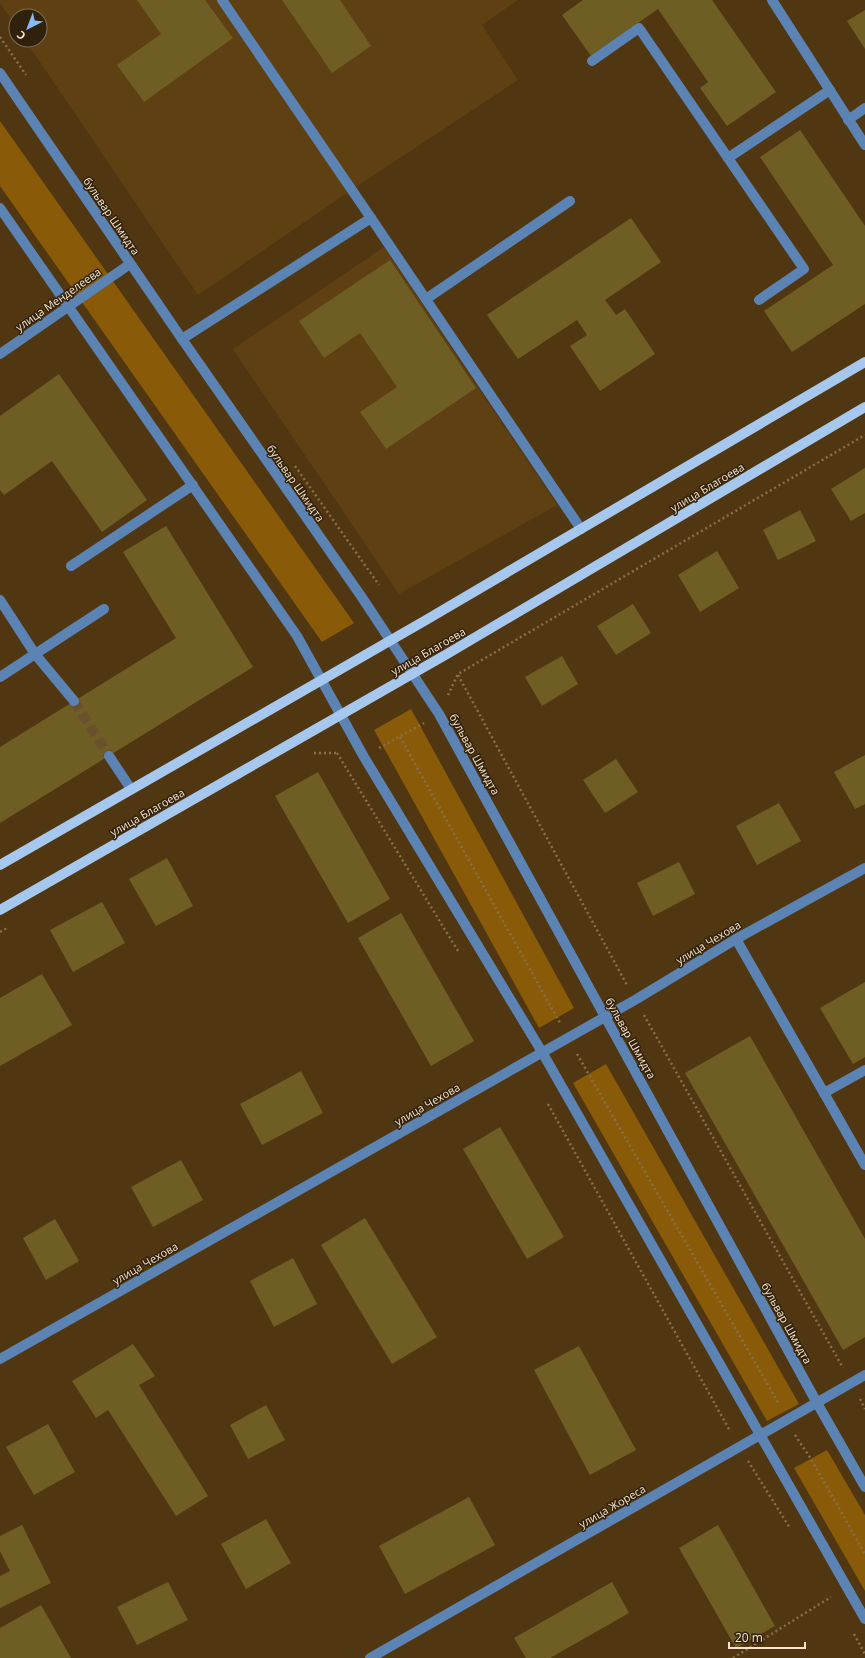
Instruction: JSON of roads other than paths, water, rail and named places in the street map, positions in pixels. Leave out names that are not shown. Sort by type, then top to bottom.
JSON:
[{"type":"main road","points":[[0,865],[390,640],[865,362]]},
{"type":"main road","name":"улица Благоева","points":[[0,910],[413,674],[865,407]]},
{"type":"street","points":[[222,0],[581,528]]},
{"type":"street","points":[[772,0],[865,146]]},
{"type":"street","points":[[592,60],[639,28],[804,269],[759,300]]},
{"type":"street","name":"бульвар Шмидта","points":[[0,73],[390,640],[439,714],[817,1403],[865,1487]]},
{"type":"street","points":[[728,158],[830,90]]},
{"type":"street","points":[[848,120],[865,108]]},
{"type":"street","points":[[426,299],[570,201]]},
{"type":"street","points":[[0,208],[297,636],[368,763],[542,1052],[865,1619]]},
{"type":"street","points":[[182,339],[370,218]]},
{"type":"street","name":"улица Менделеева","points":[[0,354],[130,264]]},
{"type":"street","points":[[71,566],[193,485]]},
{"type":"street","points":[[0,600],[35,654],[74,701]]},
{"type":"street","points":[[0,677],[104,609]]},
{"type":"street","points":[[109,756],[131,789]]},
{"type":"street","name":"улица Чехова","points":[[0,1359],[635,1000],[736,939],[865,868]]},
{"type":"street","points":[[736,939],[865,1165]]},
{"type":"street","points":[[824,1093],[865,1070]]},
{"type":"street","name":"улица Жореса","points":[[370,1658],[865,1375]]},
{"type":"tunnel","points":[[74,701],[109,756]]}]
